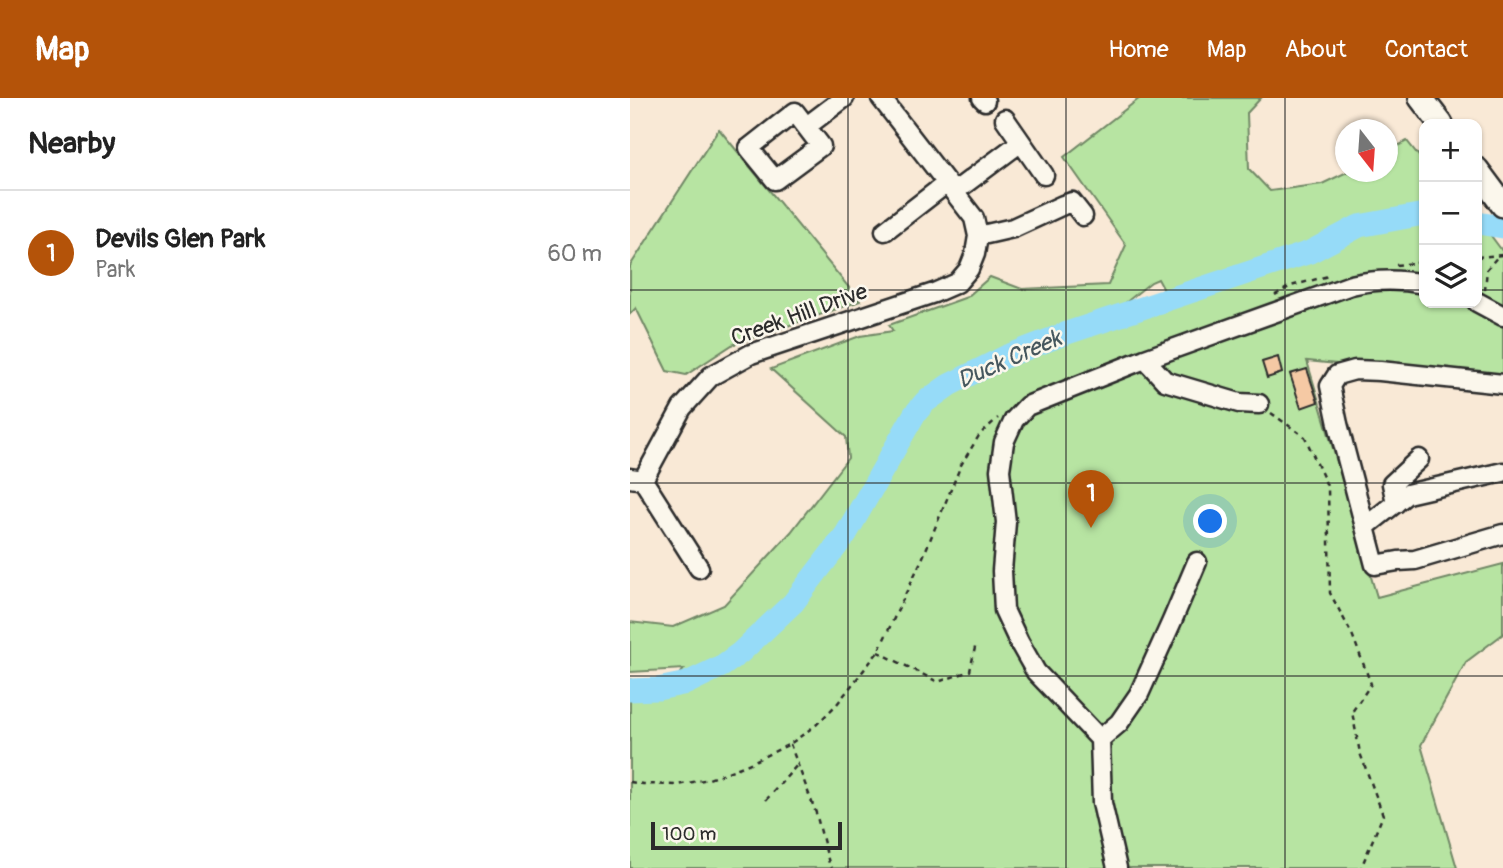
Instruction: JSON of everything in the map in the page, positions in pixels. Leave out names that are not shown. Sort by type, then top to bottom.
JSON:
[{"type":"main road","points":[[1421,98],[1437,119]]},
{"type":"main road","points":[[1482,177],[1503,205]]},
{"type":"street","points":[[807,125],[844,98]]},
{"type":"street","points":[[883,99],[974,218],[978,236],[1013,228],[1072,202],[1083,216]]},
{"type":"street","points":[[1005,120],[1044,175]]},
{"type":"street","points":[[885,231],[1021,142]]},
{"type":"street","name":"Creek Hill Drive","points":[[637,479],[682,408],[711,376],[751,354],[957,283],[970,269],[978,236]]},
{"type":"street","points":[[1116,868],[1102,803],[1100,740],[1036,672],[1004,610],[1002,571],[1006,522],[1000,470],[1004,442],[1014,420],[1027,407],[1145,359],[1350,285],[1372,280],[1419,283]]},
{"type":"street","points":[[1482,297],[1503,316]]},
{"type":"street","points":[[1145,359],[1165,381],[1239,403],[1259,404]]},
{"type":"street","points":[[1503,384],[1355,370],[1337,375],[1330,386],[1375,565],[1415,560],[1503,534]]},
{"type":"street","points":[[1396,503],[1392,484],[1419,459]]},
{"type":"street","points":[[1365,527],[1407,494],[1503,472]]},
{"type":"street","points":[[637,479],[699,568]]},
{"type":"street","points":[[1100,740],[1119,723],[1139,694],[1197,562]]},
{"type":"path","points":[[1482,257],[1501,255]]},
{"type":"path","points":[[1482,291],[1487,269],[1501,255]]},
{"type":"path","points":[[1259,404],[1305,437],[1328,488],[1330,593],[1352,634],[1371,684],[1352,712],[1360,753],[1383,815],[1361,868]]},
{"type":"path","points":[[878,652],[938,682],[970,671],[976,643]]},
{"type":"path","points":[[790,744],[816,813],[832,868]]},
{"type":"path","points":[[766,800],[798,764]]},
{"type":"green space","points":[[1140,98],[1261,98],[1247,113],[1249,169],[1270,191],[1322,184],[1335,178],[1335,182],[1398,182],[1398,146],[1407,141],[1419,156],[1419,308],[1482,308],[1482,224],[1503,252],[1503,381],[1307,361],[1377,597],[1503,564],[1503,634],[1466,662],[1421,745],[1457,868],[630,868],[630,679],[663,696],[684,669],[630,672],[630,622],[673,627],[724,605],[791,532],[848,458],[846,437],[771,369],[860,336],[893,331],[889,325],[967,297],[990,277],[1022,289],[1108,285],[1126,245],[1064,157]],"holes":[[[1158,279],[1164,290],[1104,321],[1093,317],[1124,304]]]},
{"type":"green space","points":[[719,129],[860,301],[732,345],[686,375],[667,371],[636,308],[630,314],[630,266]]},
{"type":"building","points":[[1278,357],[1282,373],[1267,378],[1262,362]]},
{"type":"building","points":[[1307,369],[1318,402],[1301,408],[1290,374]]},
{"type":"waterway","name":"Duck Creek","points":[[630,690],[658,689],[687,683],[722,666],[740,653],[793,603],[846,534],[914,415],[925,402],[949,385],[1007,356],[1067,333],[1310,252],[1359,226],[1419,215]]},
{"type":"waterway","name":"Duck Creek","points":[[1482,224],[1503,227]]},
{"type":"place","name":"Devils Glen Park","points":[[1091,528]]}]
